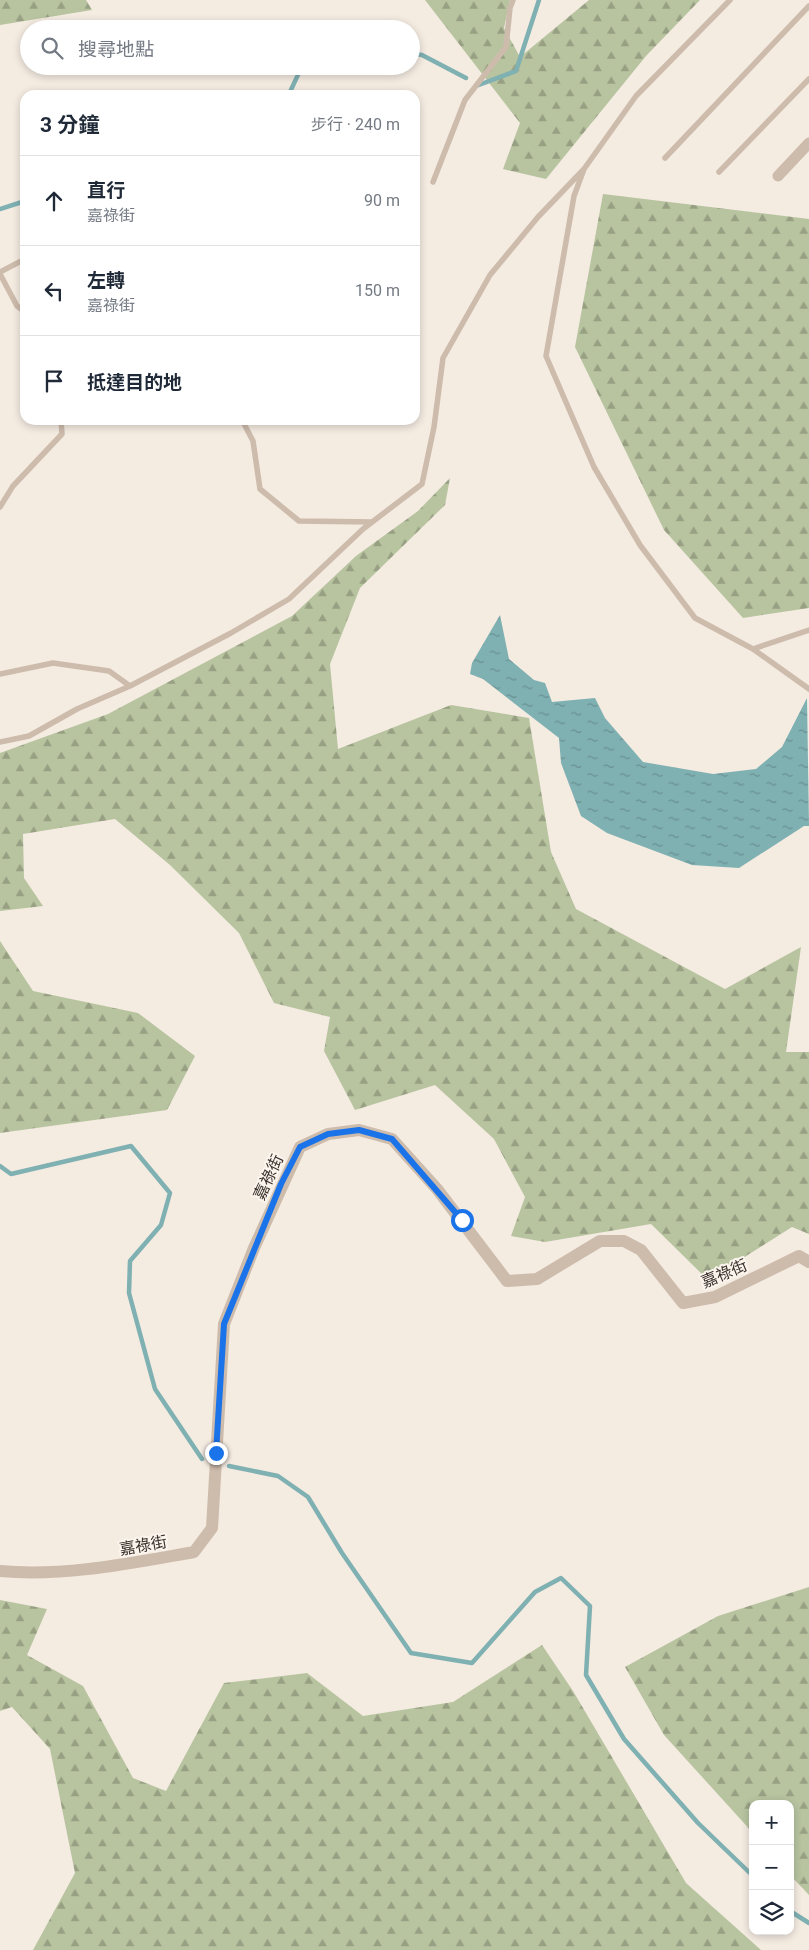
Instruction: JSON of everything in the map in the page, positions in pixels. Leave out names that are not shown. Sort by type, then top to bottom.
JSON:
[{"type":"street","points":[[778,176],[809,143]]},
{"type":"street","name":"嘉祿街","points":[[0,1572],[20,1573],[114,1566],[194,1552],[212,1528],[224,1324],[262,1230],[300,1147],[328,1134],[359,1130],[392,1139],[437,1189],[507,1281],[537,1279],[600,1241],[624,1241],[641,1250],[683,1303],[715,1297],[798,1256],[809,1262]]},
{"type":"lane","points":[[433,182],[464,100],[506,47],[510,8],[513,0]]},
{"type":"lane","points":[[0,742],[29,736],[77,709],[130,686],[231,633],[289,598],[372,522],[422,484],[434,427],[443,358],[490,275],[538,217],[584,169],[636,96],[730,0]]},
{"type":"lane","points":[[665,158],[809,6]]},
{"type":"lane","points":[[719,172],[809,79]]},
{"type":"lane","points":[[584,169],[574,196],[546,356],[594,467],[640,545],[695,618],[753,649],[809,689]]},
{"type":"lane","points":[[20,261],[0,273],[20,308]]},
{"type":"lane","points":[[0,506],[13,486],[62,434],[61,425]]},
{"type":"lane","points":[[245,425],[254,441],[260,489],[299,521],[372,522]]},
{"type":"lane","points":[[753,649],[809,630]]},
{"type":"lane","points":[[0,674],[53,663],[109,671],[130,686]]},
{"type":"green space","points":[[0,0],[86,0],[92,10],[20,20],[20,22],[0,25]]},
{"type":"green space","points":[[425,0],[510,0],[504,28],[520,57],[589,0],[700,0],[646,56],[546,179],[503,169],[520,123]]},
{"type":"green space","points":[[603,194],[809,219],[809,608],[743,618],[664,530],[575,347]]},
{"type":"green space","points":[[450,478],[445,505],[360,588],[330,664],[338,749],[451,705],[529,718],[551,852],[576,909],[725,989],[801,947],[786,1052],[809,1052],[809,1234],[792,1227],[708,1280],[651,1224],[545,1242],[511,1236],[525,1197],[494,1139],[435,1085],[355,1110],[324,1051],[330,1017],[274,1003],[239,933],[170,865],[115,819],[23,834],[24,878],[43,906],[0,911],[0,753],[108,714],[292,616],[356,556],[418,511]]},
{"type":"green space","points":[[0,941],[33,991],[138,1013],[195,1056],[167,1110],[0,1133]]},
{"type":"green space","points":[[809,1587],[809,1895],[794,1879],[794,1800],[749,1800],[749,1829],[664,1735],[625,1667],[718,1616]]},
{"type":"green space","points":[[0,1600],[47,1609],[27,1655],[83,1686],[133,1778],[166,1791],[224,1683],[307,1673],[363,1716],[453,1702],[542,1645],[573,1691],[686,1883],[761,1950],[33,1950],[75,1873],[50,1749],[12,1707],[0,1711]]},
{"type":"water","points":[[500,615],[509,659],[534,680],[545,683],[552,702],[595,698],[605,718],[643,762],[713,774],[756,769],[782,747],[807,698],[809,826],[804,826],[739,868],[692,865],[607,833],[581,816],[561,763],[559,738],[483,679],[470,674],[472,663]]},
{"type":"waterway","points":[[476,86],[516,71],[539,0]]},
{"type":"waterway","points":[[420,55],[466,78]]},
{"type":"waterway","points":[[291,90],[298,75]]},
{"type":"waterway","points":[[0,209],[20,203]]},
{"type":"waterway","points":[[0,1166],[11,1174],[131,1146],[170,1193],[161,1225],[130,1261],[129,1293],[155,1389],[202,1459]]},
{"type":"waterway","points":[[229,1466],[278,1476],[308,1497],[342,1553],[411,1653],[472,1663],[535,1592],[561,1578],[590,1606],[586,1675],[624,1739],[698,1823],[749,1872]]},
{"type":"waterway","points":[[794,1914],[809,1923]]},
{"type":"route","points":[[216,1453],[224,1324],[281,1184],[300,1147],[328,1134],[359,1130],[392,1139],[462,1220]]}]
